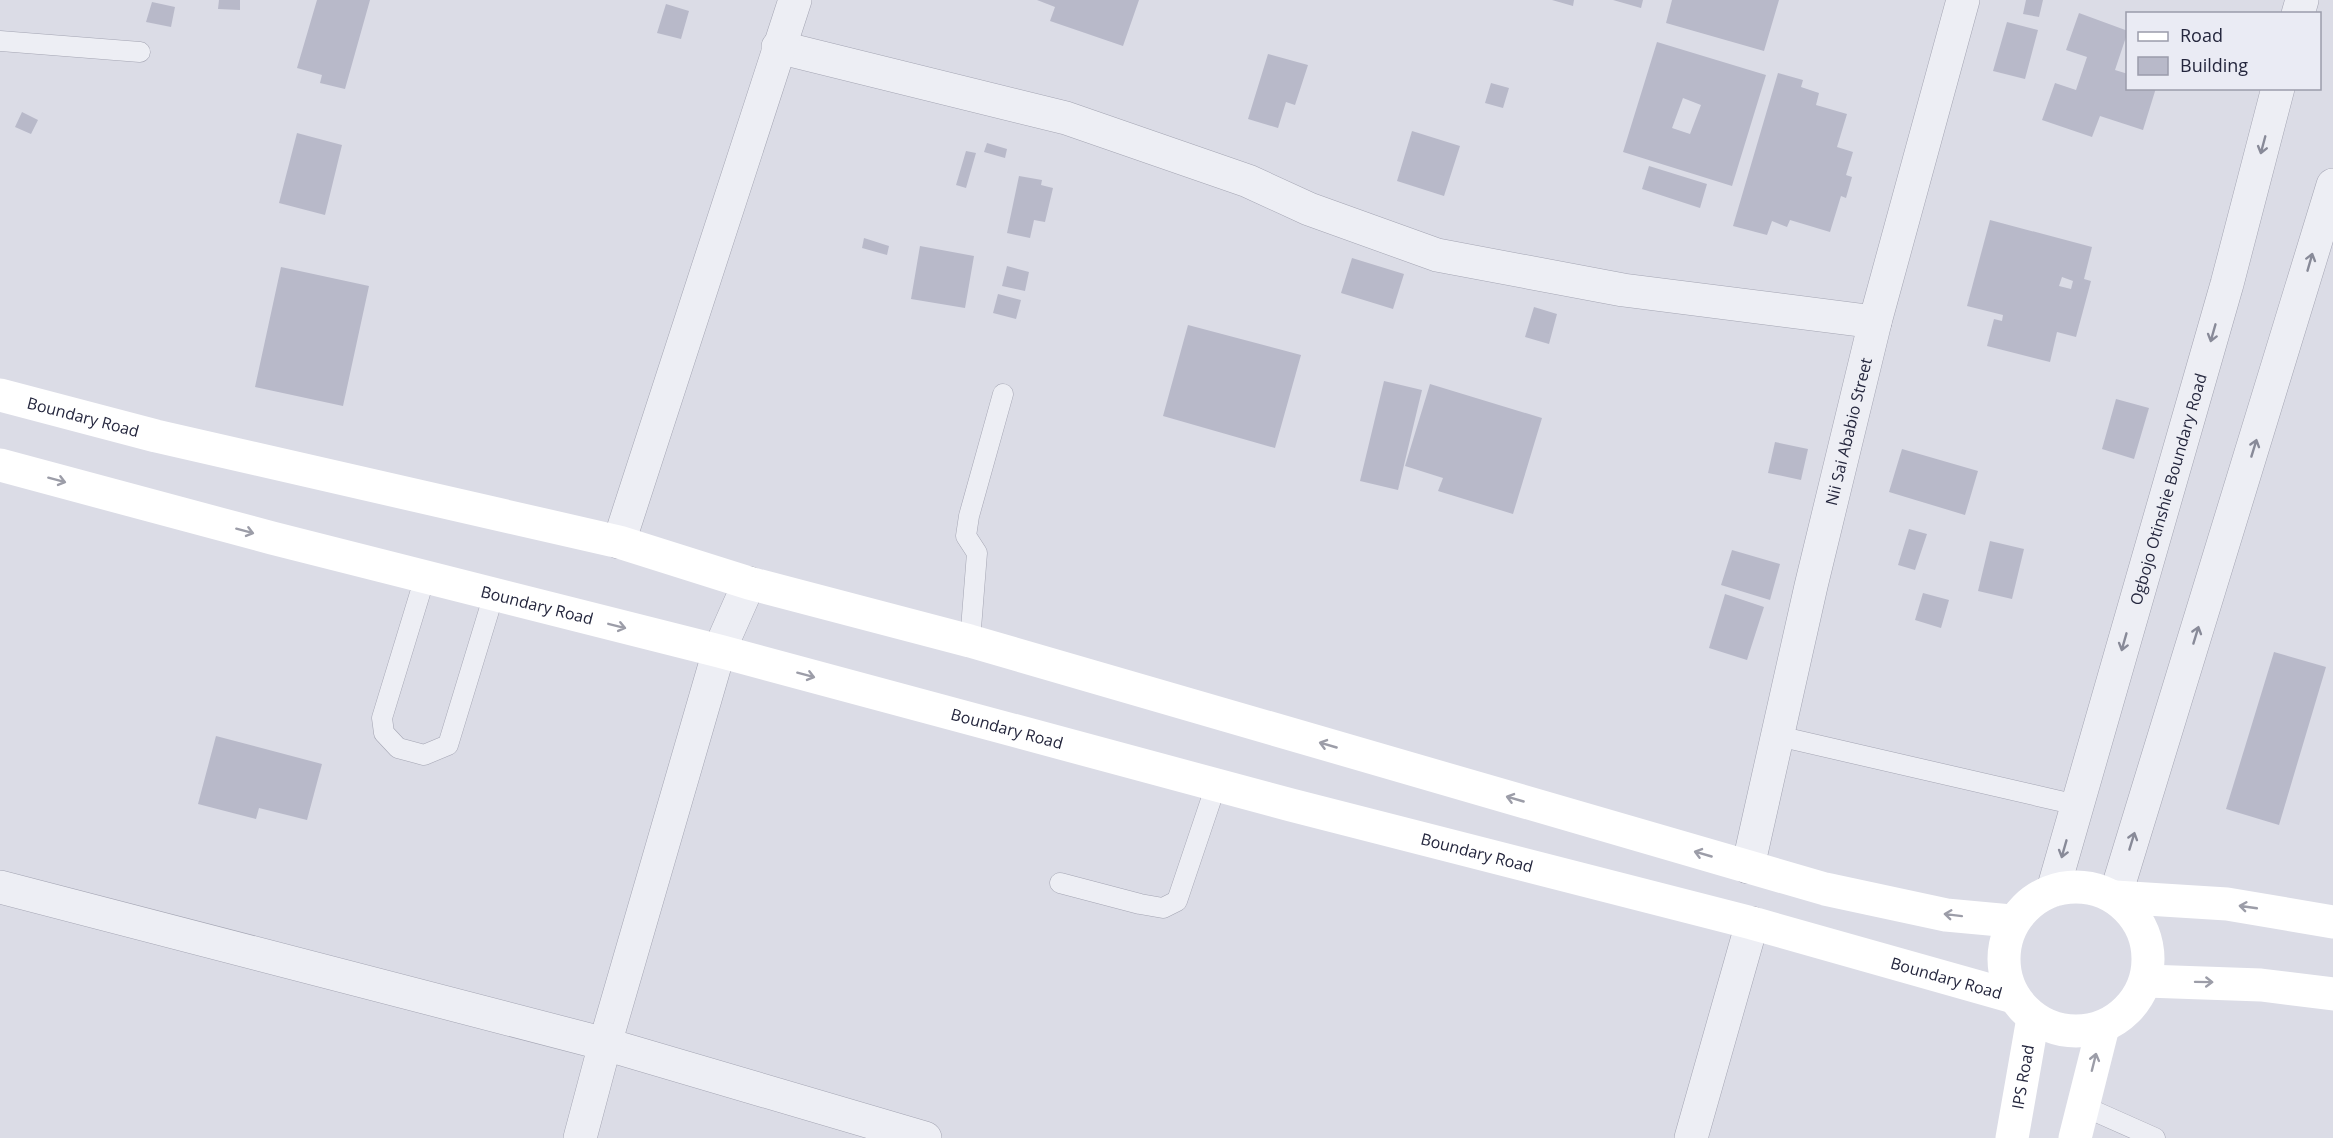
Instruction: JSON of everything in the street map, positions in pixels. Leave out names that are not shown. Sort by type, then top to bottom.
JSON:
[{"type":"main road","name":"Boundary Road","points":[[0,395],[156,436],[619,542],[749,583],[970,640],[1825,889],[1946,915],[2011,921]]},
{"type":"main road","name":"Boundary Road","points":[[0,465],[425,577],[718,651],[1216,785],[1752,924],[2024,1007]]},
{"type":"main road","points":[[2074,886],[2096,888],[2115,897],[2133,913],[2145,933],[2150,958],[2146,981],[2122,1016],[2103,1027],[2079,1032],[2055,1029],[2024,1007],[2006,979],[2004,959],[2011,921],[2037,897],[2053,890],[2074,886]]},
{"type":"main road","points":[[2115,897],[2227,903],[2333,922]]},
{"type":"main road","points":[[2146,981],[2261,985],[2333,994]]},
{"type":"main road","name":"IPS Road","points":[[2012,1138],[2024,1007]]},
{"type":"main road","points":[[2075,1138],[2103,1027]]},
{"type":"street","points":[[619,542],[795,0]]},
{"type":"street","name":"Nii Sai Ababio Street","points":[[1748,867],[1811,586],[1875,322],[1963,0]]},
{"type":"street","points":[[778,47],[1066,118],[1248,181],[1309,209],[1437,255],[1623,290],[1875,322]]},
{"type":"street","name":"Ogbojo Otinshie Boundary Road","points":[[2053,890],[2227,284],[2277,90]]},
{"type":"street","points":[[2115,897],[2333,185]]},
{"type":"street","points":[[580,1138],[718,651],[749,583]]},
{"type":"street","points":[[0,887],[605,1044],[925,1138]]},
{"type":"street","points":[[1691,1138],[1752,924]]},
{"type":"lane","points":[[0,41],[140,52]]},
{"type":"lane","points":[[970,640],[977,553],[966,536],[969,516],[1003,394]]},
{"type":"lane","points":[[425,577],[382,718],[384,733],[398,748],[424,755],[448,745],[494,594]]},
{"type":"lane","points":[[1778,736],[2077,805]]},
{"type":"lane","points":[[1060,883],[1163,908],[1177,901],[1216,785]]},
{"type":"lane","points":[[2083,1106],[2156,1138]]},
{"type":"building","points":[[219,0],[240,0],[240,10],[218,9]]},
{"type":"building","points":[[317,0],[370,0],[345,89],[320,83],[322,75],[297,68]]},
{"type":"building","points":[[1037,0],[1139,0],[1123,46],[1050,21],[1055,7]]},
{"type":"building","points":[[1552,0],[1574,0],[1573,6]]},
{"type":"building","points":[[1613,0],[1643,0],[1641,8]]},
{"type":"building","points":[[1672,0],[1779,0],[1764,51],[1666,23]]},
{"type":"building","points":[[2026,0],[2043,0],[2039,17],[2023,14]]},
{"type":"building","points":[[152,2],[175,7],[171,27],[146,22]]},
{"type":"building","points":[[666,4],[689,11],[681,39],[657,33]]},
{"type":"building","points":[[2079,13],[2126,30],[2115,70],[2126,73],[2126,90],[2155,90],[2143,130],[2100,116],[2092,137],[2042,120],[2055,83],[2076,90],[2087,57],[2066,50]]},
{"type":"building","points":[[2007,22],[2038,30],[2025,79],[1993,71]]},
{"type":"building","points":[[1657,42],[1766,75],[1732,186],[1623,152]],"holes":[[[1683,98],[1701,105],[1690,134],[1672,128]]]},
{"type":"building","points":[[1268,54],[1308,65],[1295,105],[1286,102],[1278,128],[1248,119]]},
{"type":"building","points":[[1778,73],[1803,80],[1801,87],[1819,93],[1816,105],[1847,114],[1837,147],[1853,152],[1846,175],[1852,177],[1846,198],[1841,196],[1830,232],[1790,220],[1787,227],[1772,221],[1767,235],[1733,226]]},
{"type":"building","points":[[1491,83],[1509,88],[1503,108],[1485,103]]},
{"type":"building","points":[[22,112],[38,120],[31,134],[15,127]]},
{"type":"building","points":[[1412,131],[1460,146],[1444,196],[1397,181]]},
{"type":"building","points":[[297,133],[342,145],[325,215],[279,203]]},
{"type":"building","points":[[987,143],[1007,149],[1005,158],[984,152]]},
{"type":"building","points":[[966,151],[976,153],[966,188],[956,185]]},
{"type":"building","points":[[1649,166],[1707,184],[1700,208],[1642,189]]},
{"type":"building","points":[[1019,176],[1042,180],[1041,185],[1053,188],[1045,222],[1034,220],[1030,238],[1007,233]]},
{"type":"building","points":[[1990,220],[2092,247],[2084,279],[2091,281],[2076,337],[2057,332],[2050,362],[1987,346],[1994,319],[2002,321],[2003,315],[1967,306]],"holes":[[[2062,277],[2073,281],[2071,289],[2059,286]]]},
{"type":"building","points":[[864,238],[889,246],[887,255],[862,248]]},
{"type":"building","points":[[920,246],[974,256],[965,308],[911,299]]},
{"type":"building","points":[[1352,258],[1404,274],[1393,309],[1341,293]]},
{"type":"building","points":[[1007,266],[1029,272],[1025,291],[1002,286]]},
{"type":"building","points":[[281,267],[369,286],[343,406],[255,387]]},
{"type":"building","points":[[998,294],[1021,300],[1016,319],[993,313]]},
{"type":"building","points":[[1534,307],[1557,314],[1549,344],[1525,337]]},
{"type":"building","points":[[1188,325],[1301,355],[1275,448],[1163,416]]},
{"type":"building","points":[[1384,381],[1422,390],[1398,490],[1360,481]]},
{"type":"building","points":[[1430,384],[1542,418],[1513,514],[1438,491],[1443,478],[1405,466]]},
{"type":"building","points":[[2116,399],[2149,408],[2134,459],[2102,449]]},
{"type":"building","points":[[1775,442],[1808,449],[1801,480],[1768,473]]},
{"type":"building","points":[[1902,449],[1978,471],[1965,515],[1889,492]]},
{"type":"building","points":[[1909,529],[1927,534],[1915,570],[1898,565]]},
{"type":"building","points":[[1990,541],[2024,549],[2012,599],[1978,591]]},
{"type":"building","points":[[1732,550],[1780,564],[1770,600],[1721,585]]},
{"type":"building","points":[[1923,593],[1949,600],[1941,628],[1915,620]]},
{"type":"building","points":[[1725,594],[1764,607],[1747,660],[1709,648]]},
{"type":"building","points":[[2274,652],[2326,667],[2279,825],[2226,809]]},
{"type":"building","points":[[216,736],[322,764],[307,820],[259,808],[256,819],[198,804]]}]
